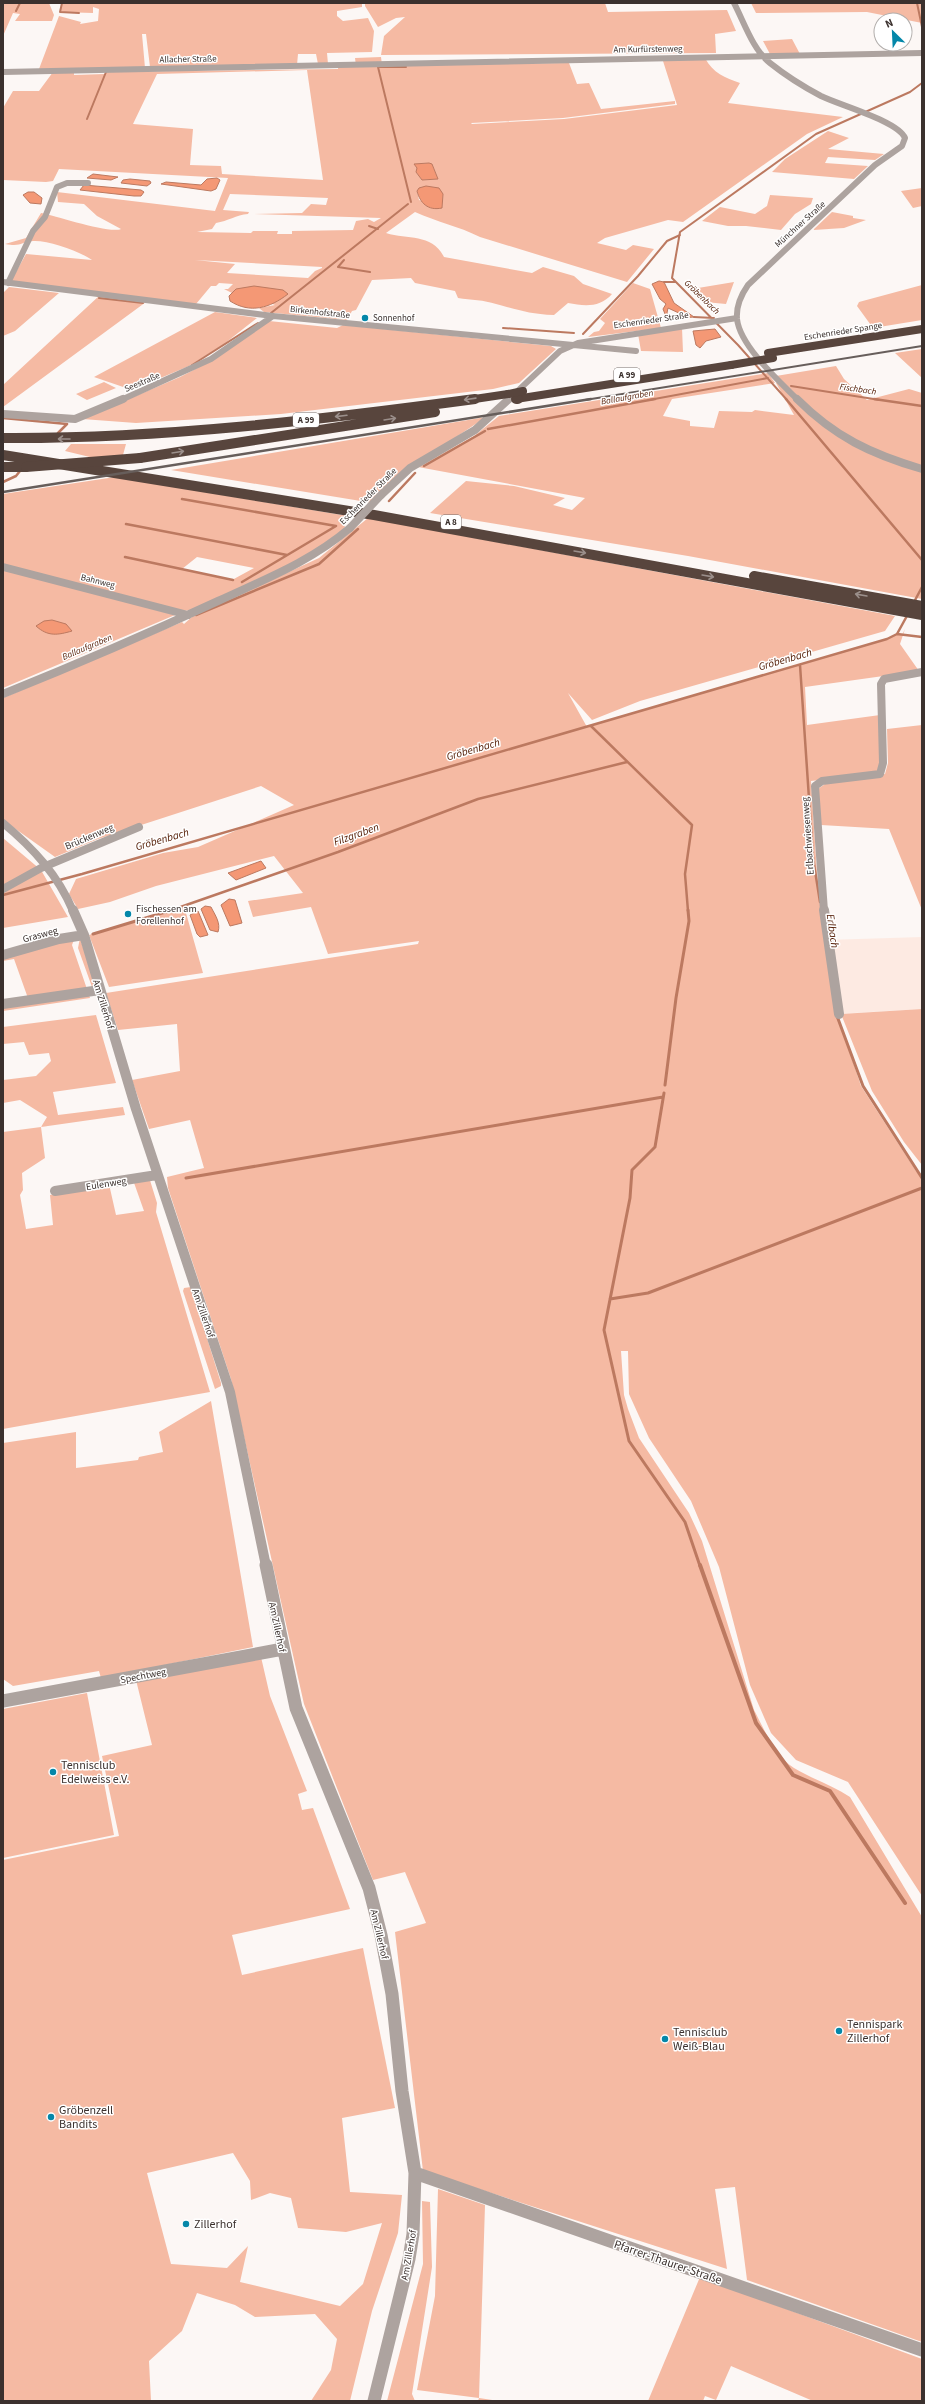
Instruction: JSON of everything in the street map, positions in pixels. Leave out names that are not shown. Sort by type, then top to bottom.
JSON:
[{"type":"highway","name":"Eschenrieder Spange","points":[[770,356],[922,329]]},
{"type":"highway","name":"Eschenrieder Spange","points":[[770,356],[922,334]]},
{"type":"highway","name":"A 99","points":[[3,438],[95,439],[162,436],[248,428],[523,392],[770,356]]},
{"type":"highway","name":"A 99","points":[[3,467],[26,467],[140,458],[501,402],[731,362]]},
{"type":"highway","name":"A 8","points":[[3,448],[376,508],[898,606],[922,614]]},
{"type":"highway","name":"A 8","points":[[3,455],[374,515],[898,606],[922,606]]},
{"type":"street","name":"Münchner Straße","points":[[734,3],[769,63],[820,96],[898,130],[905,138],[904,142],[871,168],[754,278],[741,297],[737,318]]},
{"type":"street","name":"Am Kurfürstenweg","points":[[374,64],[922,53]]},
{"type":"street","name":"Allacher Straße","points":[[3,72],[374,64]]},
{"type":"street","points":[[6,282],[15,272],[33,231],[45,217],[57,187],[67,183],[88,183]]},
{"type":"street","name":"Birkenhofstraße","points":[[6,282],[273,316],[571,346],[636,351]]},
{"type":"street","name":"Seestraße","points":[[3,414],[75,419],[181,374],[211,359],[273,316]]},
{"type":"street","name":"Eschenrieder Straße","points":[[3,694],[188,615],[307,561],[328,548],[410,468],[475,430],[560,351],[571,346],[600,338],[737,318]]},
{"type":"street","points":[[737,318],[742,334],[748,344],[780,382],[824,425],[844,439],[867,450],[922,469]]},
{"type":"street","name":"Bahnweg","points":[[3,567],[188,615]]},
{"type":"street","name":"Erlbachwiesenweg","points":[[839,1014],[822,889],[815,786],[822,781],[880,774],[883,763],[881,684],[884,679],[922,672]]},
{"type":"street","name":"Am Zillerhof","points":[[3,823],[28,844],[47,866],[74,911],[84,935],[157,1175],[230,1392],[296,1708],[369,1888],[381,1935],[392,1994],[402,2091],[415,2173],[413,2234],[409,2259],[374,2401]]},
{"type":"street","name":"Brückenweg","points":[[3,889],[47,866],[139,827]]},
{"type":"street","name":"Grasweg","points":[[3,955],[59,939],[84,935]]},
{"type":"street","points":[[3,1004],[100,990]]},
{"type":"street","name":"Eulenweg","points":[[54,1191],[157,1175]]},
{"type":"street","name":"Spechtweg","points":[[3,1701],[283,1649]]},
{"type":"street","name":"Pfarrer-Thaurer-Straße","points":[[415,2173],[922,2350]]},
{"type":"shaded area","points":[[3,3],[49,3],[54,15],[52,21],[15,21],[20,14],[13,13],[3,36]]},
{"type":"shaded area","points":[[62,3],[362,3],[362,7],[337,11],[337,16],[343,21],[368,18],[374,31],[372,52],[327,53],[328,64],[318,64],[316,54],[298,54],[297,65],[150,67],[146,34],[142,34],[145,68],[39,69],[59,16],[81,22],[80,24],[98,21],[99,9],[93,7],[93,13],[60,12]]},
{"type":"shaded area","points":[[365,3],[605,3],[608,12],[727,10],[736,31],[715,34],[716,53],[381,55],[384,36],[405,17],[396,18],[378,27],[365,6]]},
{"type":"shaded area","points":[[751,3],[922,3],[922,23],[913,21],[913,12],[756,13]]},
{"type":"shaded area","points":[[792,39],[800,54],[770,54],[763,41]]},
{"type":"shaded area","points":[[381,57],[382,65],[569,63],[577,84],[589,83],[601,109],[675,101],[675,104],[563,118],[471,123],[472,124],[564,119],[677,105],[663,61],[705,58],[712,68],[720,74],[740,83],[728,103],[843,117],[807,134],[683,222],[668,220],[605,238],[597,243],[626,250],[633,245],[654,249],[627,282],[480,237],[415,212],[386,233],[426,241],[439,249],[444,257],[532,273],[543,267],[574,276],[583,284],[612,294],[607,299],[597,304],[580,305],[568,303],[554,315],[531,313],[487,302],[458,298],[455,291],[415,283],[411,278],[372,280],[356,310],[352,311],[347,320],[264,312],[259,308],[275,305],[236,289],[232,293],[224,289],[228,289],[233,284],[219,283],[216,286],[211,286],[196,304],[11,281],[26,254],[92,260],[72,250],[47,242],[33,241],[18,245],[5,244],[26,238],[41,213],[95,227],[115,230],[121,229],[97,216],[84,204],[58,202],[57,192],[215,211],[228,178],[59,169],[53,181],[3,180],[3,108],[13,91],[39,91],[53,72],[74,72],[74,75],[105,74],[106,72],[338,69],[338,67],[356,66],[355,58]],"holes":[[[307,70],[323,180],[222,174],[221,166],[190,165],[193,129],[133,124],[157,74]],[[421,163],[432,164],[438,179],[422,180],[416,172]],[[417,191],[443,194],[442,208],[419,200]],[[230,194],[328,198],[326,205],[311,204],[302,213],[254,214],[381,218],[374,222],[368,219],[356,221],[353,230],[292,231],[292,234],[277,234],[278,231],[253,231],[251,233],[197,232],[212,229],[216,223],[248,214],[249,212],[223,210]],[[195,260],[322,267],[308,278],[227,273],[235,264]]]},
{"type":"shaded area","points":[[828,131],[849,138],[828,149],[884,154],[875,160],[828,157],[825,163],[868,166],[854,179],[772,172],[785,159]]},
{"type":"shaded area","points":[[414,164],[432,164],[438,179],[422,180],[416,172],[417,168]]},
{"type":"shaded area","points":[[93,174],[118,177],[111,180],[87,178]]},
{"type":"shaded area","points":[[217,178],[220,180],[216,189],[211,191],[161,184],[166,182],[201,185],[207,179]]},
{"type":"shaded area","points":[[130,179],[150,181],[151,183],[147,186],[121,183],[123,180]]},
{"type":"shaded area","points":[[84,185],[141,190],[144,192],[141,196],[134,196],[80,190]]},
{"type":"shaded area","points":[[426,186],[439,188],[443,194],[442,208],[437,209],[429,207],[420,199],[417,191],[419,188]]},
{"type":"shaded area","points":[[922,188],[922,206],[913,208],[901,191]]},
{"type":"shaded area","points":[[28,192],[34,192],[42,198],[41,204],[30,203],[23,195]]},
{"type":"shaded area","points":[[770,195],[813,198],[811,204],[795,214],[781,230],[746,226],[728,226],[702,221],[720,207],[755,214],[767,206]]},
{"type":"shaded area","points":[[832,212],[866,220],[844,228],[813,230]]},
{"type":"shaded area","points":[[659,281],[664,282],[674,303],[694,317],[680,318],[681,314],[668,308],[667,313],[671,319],[667,319],[663,309],[666,304],[660,299],[652,284]]},
{"type":"shaded area","points":[[734,282],[726,304],[705,302],[692,289]]},
{"type":"shaded area","points":[[633,283],[650,289],[661,328],[588,337],[594,332],[599,331],[605,323],[600,319]]},
{"type":"shaded area","points":[[922,285],[922,320],[873,328],[857,306],[859,302]]},
{"type":"shaded area","points":[[254,286],[283,290],[288,294],[274,303],[260,308],[245,307],[230,301],[229,296],[236,289]]},
{"type":"shaded area","points":[[9,287],[59,293],[15,331],[3,336],[3,293]]},
{"type":"shaded area","points":[[99,296],[146,302],[3,407],[3,385]]},
{"type":"shaded area","points":[[215,312],[257,318],[224,344],[189,366],[132,390],[94,377]]},
{"type":"shaded area","points":[[269,321],[337,328],[343,325],[551,346],[556,349],[519,383],[493,389],[281,414],[136,423],[82,419],[180,377],[211,361]]},
{"type":"shaded area","points":[[682,328],[683,352],[641,351],[638,334]]},
{"type":"shaded area","points":[[715,329],[721,337],[706,341],[700,348],[696,345],[693,331]]},
{"type":"shaded area","points":[[922,349],[922,378],[895,353]]},
{"type":"shaded area","points":[[836,366],[844,379],[867,400],[909,389],[922,393],[922,599],[688,556],[430,513],[466,481],[514,486],[565,498],[553,505],[572,510],[585,498],[418,467],[474,436],[499,416],[768,373],[775,383],[672,399],[663,416],[690,421],[690,426],[714,428],[719,411],[752,412],[755,410],[794,415],[776,383],[780,382],[776,376]]},
{"type":"shaded area","points":[[104,382],[116,388],[87,400],[76,394]]},
{"type":"shaded area","points":[[486,417],[410,468],[373,503],[171,470]]},
{"type":"shaded area","points":[[71,444],[126,444],[123,455],[94,458],[65,451]]},
{"type":"shaded area","points":[[115,477],[348,516],[344,529],[303,559],[193,610],[182,611],[3,565],[3,494]],"holes":[[[197,557],[254,568],[232,580],[182,569]]]},
{"type":"shaded area","points":[[368,518],[895,616],[885,631],[640,701],[592,720],[568,693],[587,727],[887,639],[897,634],[902,635],[905,629],[900,644],[919,671],[805,687],[807,725],[880,715],[882,763],[879,773],[811,781],[817,873],[837,1014],[861,1086],[916,1171],[922,1177],[922,1896],[848,1782],[796,1760],[771,1733],[750,1685],[719,1567],[691,1501],[649,1438],[629,1394],[628,1351],[621,1351],[624,1395],[628,1409],[639,1438],[689,1513],[702,1541],[754,1710],[766,1734],[776,1750],[794,1768],[850,1797],[922,1917],[922,2342],[747,2280],[735,2187],[715,2189],[727,2269],[423,2171],[395,1932],[426,1923],[405,1872],[373,1880],[304,1704],[231,1379],[168,1188],[167,1177],[204,1168],[190,1120],[149,1129],[132,1080],[180,1071],[177,1024],[118,1030],[106,993],[418,944],[419,941],[328,954],[311,907],[253,917],[248,901],[303,893],[274,856],[156,886],[110,902],[78,909],[69,894],[76,879],[163,853],[198,847],[294,805],[261,786],[98,839],[55,857],[3,820],[3,698],[182,622],[184,624],[193,616],[319,558]]},
{"type":"shaded area","points":[[3,569],[175,615],[3,688]]},
{"type":"shaded area","points":[[52,620],[66,624],[72,631],[53,634],[40,630],[36,626],[44,621]]},
{"type":"shaded area","points":[[922,725],[922,910],[889,829],[821,825],[818,789],[825,784],[885,774],[888,763],[887,729]]},
{"type":"shaded area","points":[[3,838],[41,870],[68,917],[3,928]]},
{"type":"shaded area","points":[[261,861],[266,868],[236,880],[228,873]]},
{"type":"shaded area","points":[[229,899],[235,900],[242,923],[230,926],[221,905]]},
{"type":"shaded area","points":[[184,906],[203,973],[109,987],[89,935]]},
{"type":"shaded area","points":[[205,906],[211,907],[216,916],[219,925],[218,932],[210,930],[201,909]]},
{"type":"shaded area","points":[[198,911],[208,935],[200,937],[197,934],[190,915]]},
{"type":"shaded area","points":[[75,937],[72,945],[90,998],[3,1011],[3,1005],[29,1001],[14,959],[3,961],[3,957]]},
{"type":"shaded area","points":[[922,937],[922,1009],[837,1014],[826,940]]},
{"type":"shaded area","points":[[80,938],[95,985],[92,987],[78,948]]},
{"type":"shaded area","points":[[922,1009],[922,1165],[904,1142],[872,1091],[841,1014]]},
{"type":"shaded area","points":[[96,1015],[116,1083],[53,1092],[58,1115],[123,1107],[125,1115],[41,1127],[47,1117],[20,1100],[3,1103],[3,1080],[36,1076],[51,1061],[49,1053],[29,1055],[24,1042],[3,1044],[3,1027]]},
{"type":"shaded area","points":[[41,1127],[45,1158],[22,1173],[23,1190],[20,1195],[26,1229],[53,1225],[50,1195],[109,1184],[116,1215],[144,1211],[133,1180],[149,1177],[157,1203],[156,1212],[210,1392],[3,1429],[3,1132]]},
{"type":"shaded area","points":[[191,1287],[221,1383],[221,1386],[215,1389],[183,1291],[184,1288]]},
{"type":"shaded area","points":[[211,1401],[253,1647],[101,1678],[99,1671],[13,1686],[3,1679],[3,1443],[76,1432],[76,1468],[138,1460],[139,1457],[163,1452],[159,1432]]},
{"type":"shaded area","points":[[261,1657],[270,1696],[307,1791],[298,1794],[302,1810],[313,1808],[350,1909],[232,1935],[242,1975],[363,1948],[395,2108],[342,2118],[350,2192],[402,2195],[398,2233],[372,2311],[350,2401],[311,2401],[331,2370],[337,2339],[315,2314],[255,2317],[235,2305],[197,2293],[182,2331],[149,2361],[151,2401],[3,2401],[3,1860],[119,1836],[102,1756],[152,1745],[136,1680]],"holes":[[[233,2153],[250,2181],[251,2200],[270,2193],[291,2198],[298,2228],[346,2232],[382,2223],[363,2284],[340,2306],[240,2282],[248,2246],[227,2268],[171,2264],[147,2173]]]},
{"type":"shaded area","name":"Tennisclub Edelweiss e.V.","points":[[87,1693],[114,1835],[3,1858],[3,1709]]},
{"type":"shaded area","points":[[438,2189],[485,2205],[479,2398],[417,2390],[435,2296]]},
{"type":"shaded area","points":[[422,2201],[430,2202],[432,2267],[412,2394],[415,2401],[387,2401],[423,2264]]},
{"type":"shaded area","points":[[700,2277],[922,2359],[922,2401],[813,2401],[731,2366],[716,2400],[705,2396],[703,2401],[648,2401]]},
{"type":"shaded area","points":[[479,2398],[499,2401],[478,2401]]},
{"type":"waterway","points":[[16,11],[20,3]]},
{"type":"waterway","points":[[62,3],[60,12],[79,13]]},
{"type":"waterway","name":"Gröbenbach","points":[[917,3],[922,27]]},
{"type":"waterway","points":[[406,67],[378,67],[411,202]]},
{"type":"waterway","points":[[87,119],[106,72]]},
{"type":"waterway","name":"Gröbenbach","points":[[679,235],[680,232],[816,134],[910,92],[922,83]]},
{"type":"waterway","points":[[377,229],[408,204]]},
{"type":"waterway","points":[[369,226],[377,229]]},
{"type":"waterway","points":[[271,313],[377,229]]},
{"type":"waterway","points":[[583,334],[638,276],[667,241],[679,235]]},
{"type":"waterway","name":"Gröbenbach","points":[[676,282],[672,278],[679,235]]},
{"type":"waterway","points":[[344,260],[338,267],[370,272]]},
{"type":"waterway","points":[[664,282],[676,282]]},
{"type":"waterway","name":"Gröbenbach","points":[[676,282],[711,318]]},
{"type":"waterway","points":[[99,298],[143,303]]},
{"type":"waterway","points":[[694,317],[711,318]]},
{"type":"waterway","name":"Gröbenbach","points":[[711,318],[767,378]]},
{"type":"waterway","points":[[192,365],[258,323]]},
{"type":"waterway","points":[[503,328],[574,333]]},
{"type":"waterway","name":"Ballaufgraben","points":[[649,400],[767,378]]},
{"type":"waterway","name":"Gröbenbach","points":[[767,378],[787,400]]},
{"type":"waterway","name":"Fischbach","points":[[791,386],[880,400]]},
{"type":"waterway","name":"Ballaufgraben","points":[[488,429],[655,399]]},
{"type":"waterway","name":"Gröbenbach","points":[[786,399],[922,560]]},
{"type":"waterway","name":"Fischbach","points":[[874,399],[922,406]]},
{"type":"waterway","points":[[3,418],[67,424],[58,433]]},
{"type":"waterway","points":[[424,466],[485,431]]},
{"type":"waterway","points":[[3,482],[16,476],[20,471]]},
{"type":"waterway","name":"Ballaufgraben","points":[[389,501],[415,473]]},
{"type":"waterway","points":[[182,499],[336,526],[242,582]]},
{"type":"waterway","points":[[126,524],[287,555]]},
{"type":"waterway","name":"Ballaufgraben","points":[[196,615],[319,564],[358,529]]},
{"type":"waterway","points":[[125,557],[233,580]]},
{"type":"waterway","name":"Gröbenbach","points":[[913,604],[922,587]]},
{"type":"waterway","name":"Gröbenbach","points":[[897,634],[908,614]]},
{"type":"waterway","name":"Gröbenbach","points":[[3,895],[82,874],[887,639],[897,634]]},
{"type":"waterway","points":[[897,634],[922,637]]},
{"type":"waterway","name":"Erlbach","points":[[800,665],[813,858],[820,902]]},
{"type":"waterway","points":[[591,726],[692,825],[685,874],[688,911]]},
{"type":"waterway","name":"Filzgraben","points":[[171,910],[338,852],[478,799],[627,762]]},
{"type":"waterway","name":"Filzgraben","points":[[93,934],[171,910]]},
{"type":"waterway","points":[[665,1085],[676,998],[689,921],[688,910]]},
{"type":"waterway","name":"Erlbach","points":[[837,1016],[863,1086],[922,1178]]},
{"type":"waterway","points":[[610,1299],[630,1198],[632,1170],[655,1147],[664,1093]]},
{"type":"waterway","points":[[186,1178],[663,1097]]},
{"type":"waterway","points":[[610,1299],[648,1293],[922,1188]]},
{"type":"waterway","points":[[610,1299],[604,1330],[629,1441],[685,1522],[700,1566]]},
{"type":"waterway","points":[[700,1565],[756,1723],[793,1775],[830,1791],[905,1903]]},
{"type":"railway","points":[[585,400],[922,346]]},
{"type":"railway","points":[[3,492],[591,399]]},
{"type":"place","name":"Sonnenhof","points":[[365,318]]},
{"type":"place","name":"Fischessen am Forellenhof","points":[[128,914]]},
{"type":"place","name":"Tennisclub Edelweiss e.V.","points":[[53,1772]]},
{"type":"place","name":"Tennispark Zillerhof","points":[[839,2031]]},
{"type":"place","name":"Tennisclub Weiß-Blau","points":[[665,2039]]},
{"type":"place","name":"Gröbenzell Bandits","points":[[51,2117]]},
{"type":"place","name":"Zillerhof","points":[[186,2224]]}]
